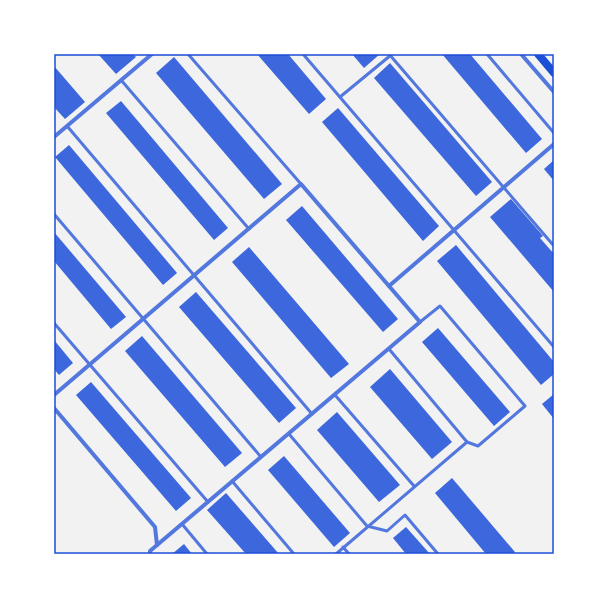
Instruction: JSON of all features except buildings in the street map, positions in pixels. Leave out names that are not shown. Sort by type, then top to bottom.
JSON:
[{"type":"main road","points":[[538,54],[554,73]]},
{"type":"street","points":[[54,137],[152,54]]},
{"type":"street","points":[[522,54],[554,92]]},
{"type":"street","points":[[390,286],[554,144]]},
{"type":"street","points":[[54,395],[301,184],[420,322],[150,551],[150,554]]},
{"type":"street","points":[[54,408],[155,528],[157,546]]},
{"type":"lane","points":[[188,54],[301,184]]},
{"type":"lane","points":[[303,54],[554,347]]},
{"type":"lane","points":[[340,97],[391,54],[554,246]]},
{"type":"lane","points":[[487,54],[554,133]]},
{"type":"lane","points":[[121,80],[248,229]]},
{"type":"lane","points":[[67,126],[312,414]]},
{"type":"lane","points":[[54,214],[261,457]]},
{"type":"lane","points":[[389,349],[467,442],[478,446],[525,406],[440,306],[420,322]]},
{"type":"lane","points":[[54,323],[208,502]]},
{"type":"lane","points":[[335,395],[414,486]]},
{"type":"lane","points":[[289,434],[368,526],[387,531],[405,515],[438,554]]},
{"type":"lane","points":[[336,554],[467,442]]},
{"type":"lane","points":[[232,482],[294,554]]},
{"type":"lane","points":[[182,524],[207,554]]},
{"type":"lane","points":[[343,548],[349,554]]}]
